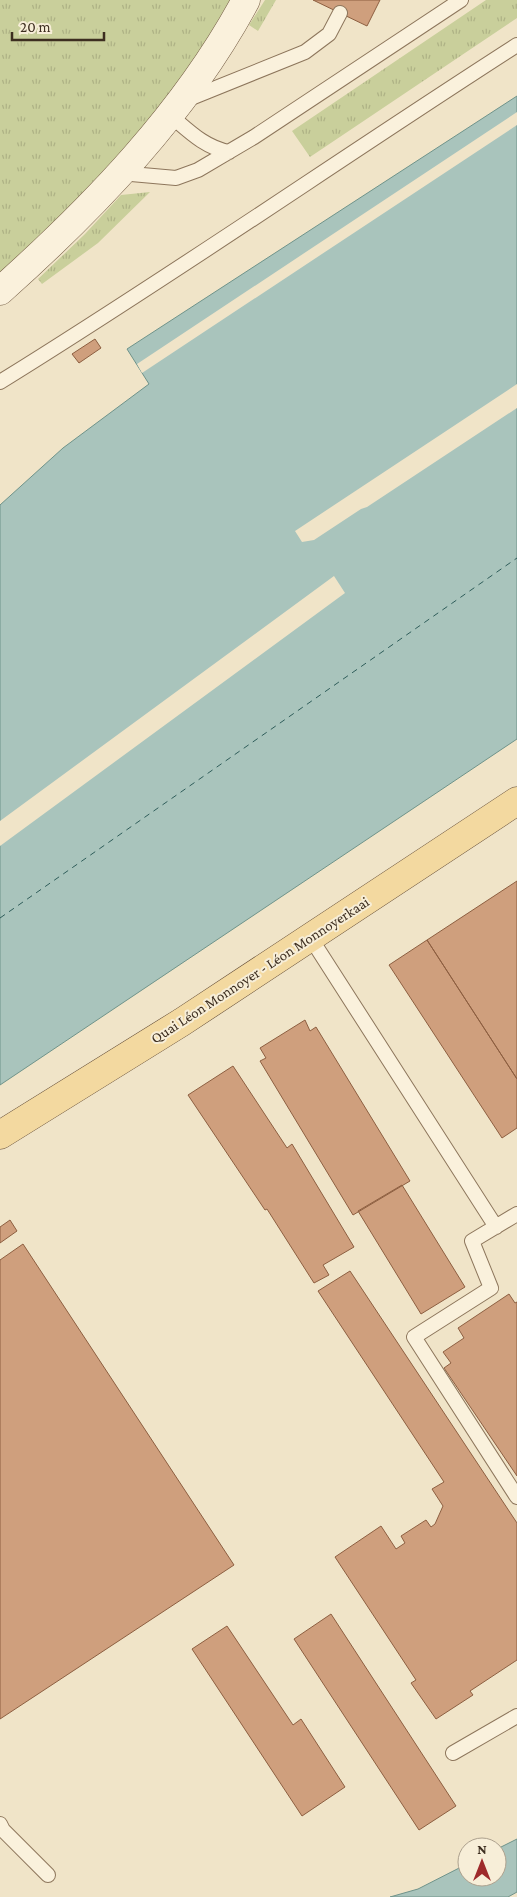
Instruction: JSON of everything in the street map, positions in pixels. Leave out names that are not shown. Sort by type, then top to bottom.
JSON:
[{"type":"main road","points":[[0,291],[63,232],[120,173],[175,108],[216,52],[246,0]]},
{"type":"main road","name":"Quai Léon Monnoyer - Léon Monnoyerkaai","points":[[0,1135],[182,1022],[517,801]]},
{"type":"lane","points":[[120,173],[176,178],[198,170],[229,152],[461,0]]},
{"type":"lane","points":[[229,152],[213,149],[204,144],[175,108],[305,52],[329,34],[340,13]]},
{"type":"lane","points":[[0,382],[107,316],[375,136],[517,45]]},
{"type":"lane","points":[[310,937],[496,1227]]},
{"type":"lane","points":[[517,1214],[472,1241],[491,1288],[414,1337],[517,1496]]},
{"type":"lane","points":[[453,1753],[517,1716]]},
{"type":"lane","points":[[0,1824],[3,1830],[48,1875]]},
{"type":"green space","points":[[0,0],[230,0],[190,66],[142,129],[73,204],[0,274]]},
{"type":"green space","points":[[265,0],[276,0],[258,31],[249,25]]},
{"type":"green space","points":[[486,0],[517,0],[517,18],[310,157],[292,131]]},
{"type":"green space","points":[[150,192],[98,243],[42,284],[38,279],[85,234],[121,195]]},
{"type":"water","points":[[517,96],[517,739],[0,1085],[0,505],[63,448],[149,384],[127,349]]},
{"type":"water","points":[[517,1839],[517,1892],[508,1897],[390,1897],[418,1889],[457,1869],[457,1887],[507,1887],[507,1844]]},
{"type":"pier","points":[[517,112],[517,125],[142,373],[137,364]]},
{"type":"pier","points":[[517,384],[517,408],[367,507],[314,540],[302,542],[295,531]]},
{"type":"pier","points":[[334,576],[345,593],[0,846],[0,821]]},
{"type":"building","points":[[313,0],[380,0],[367,26]]},
{"type":"building","points":[[95,339],[101,348],[79,363],[72,354]]},
{"type":"building","points":[[517,881],[517,1079],[427,940]]},
{"type":"building","points":[[427,940],[517,1079],[517,1128],[502,1138],[389,965]]},
{"type":"building","points":[[305,1020],[310,1031],[316,1027],[410,1181],[353,1215],[260,1061],[266,1058],[260,1048]]},
{"type":"building","points":[[233,1066],[287,1148],[292,1144],[354,1247],[323,1265],[329,1275],[314,1283],[267,1209],[265,1210],[188,1095]]},
{"type":"building","points":[[402,1185],[465,1287],[421,1314],[358,1211]]},
{"type":"building","points":[[10,1220],[17,1231],[0,1243],[0,1227]]},
{"type":"building","points":[[23,1244],[234,1565],[0,1719],[0,1260]]},
{"type":"building","points":[[350,1271],[517,1523],[517,1660],[470,1691],[473,1695],[436,1719],[411,1683],[416,1680],[335,1557],[381,1526],[396,1549],[405,1543],[401,1536],[426,1520],[431,1527],[435,1524],[443,1506],[432,1489],[444,1482],[318,1291]]},
{"type":"building","points":[[509,1294],[515,1303],[517,1302],[517,1476],[444,1368],[451,1363],[443,1352],[464,1338],[458,1328]]},
{"type":"building","points":[[331,1614],[456,1806],[419,1830],[294,1639]]},
{"type":"building","points":[[227,1626],[293,1725],[301,1719],[345,1787],[302,1816],[192,1649]]},
{"type":"ferry route","points":[[0,918],[517,558]]}]
